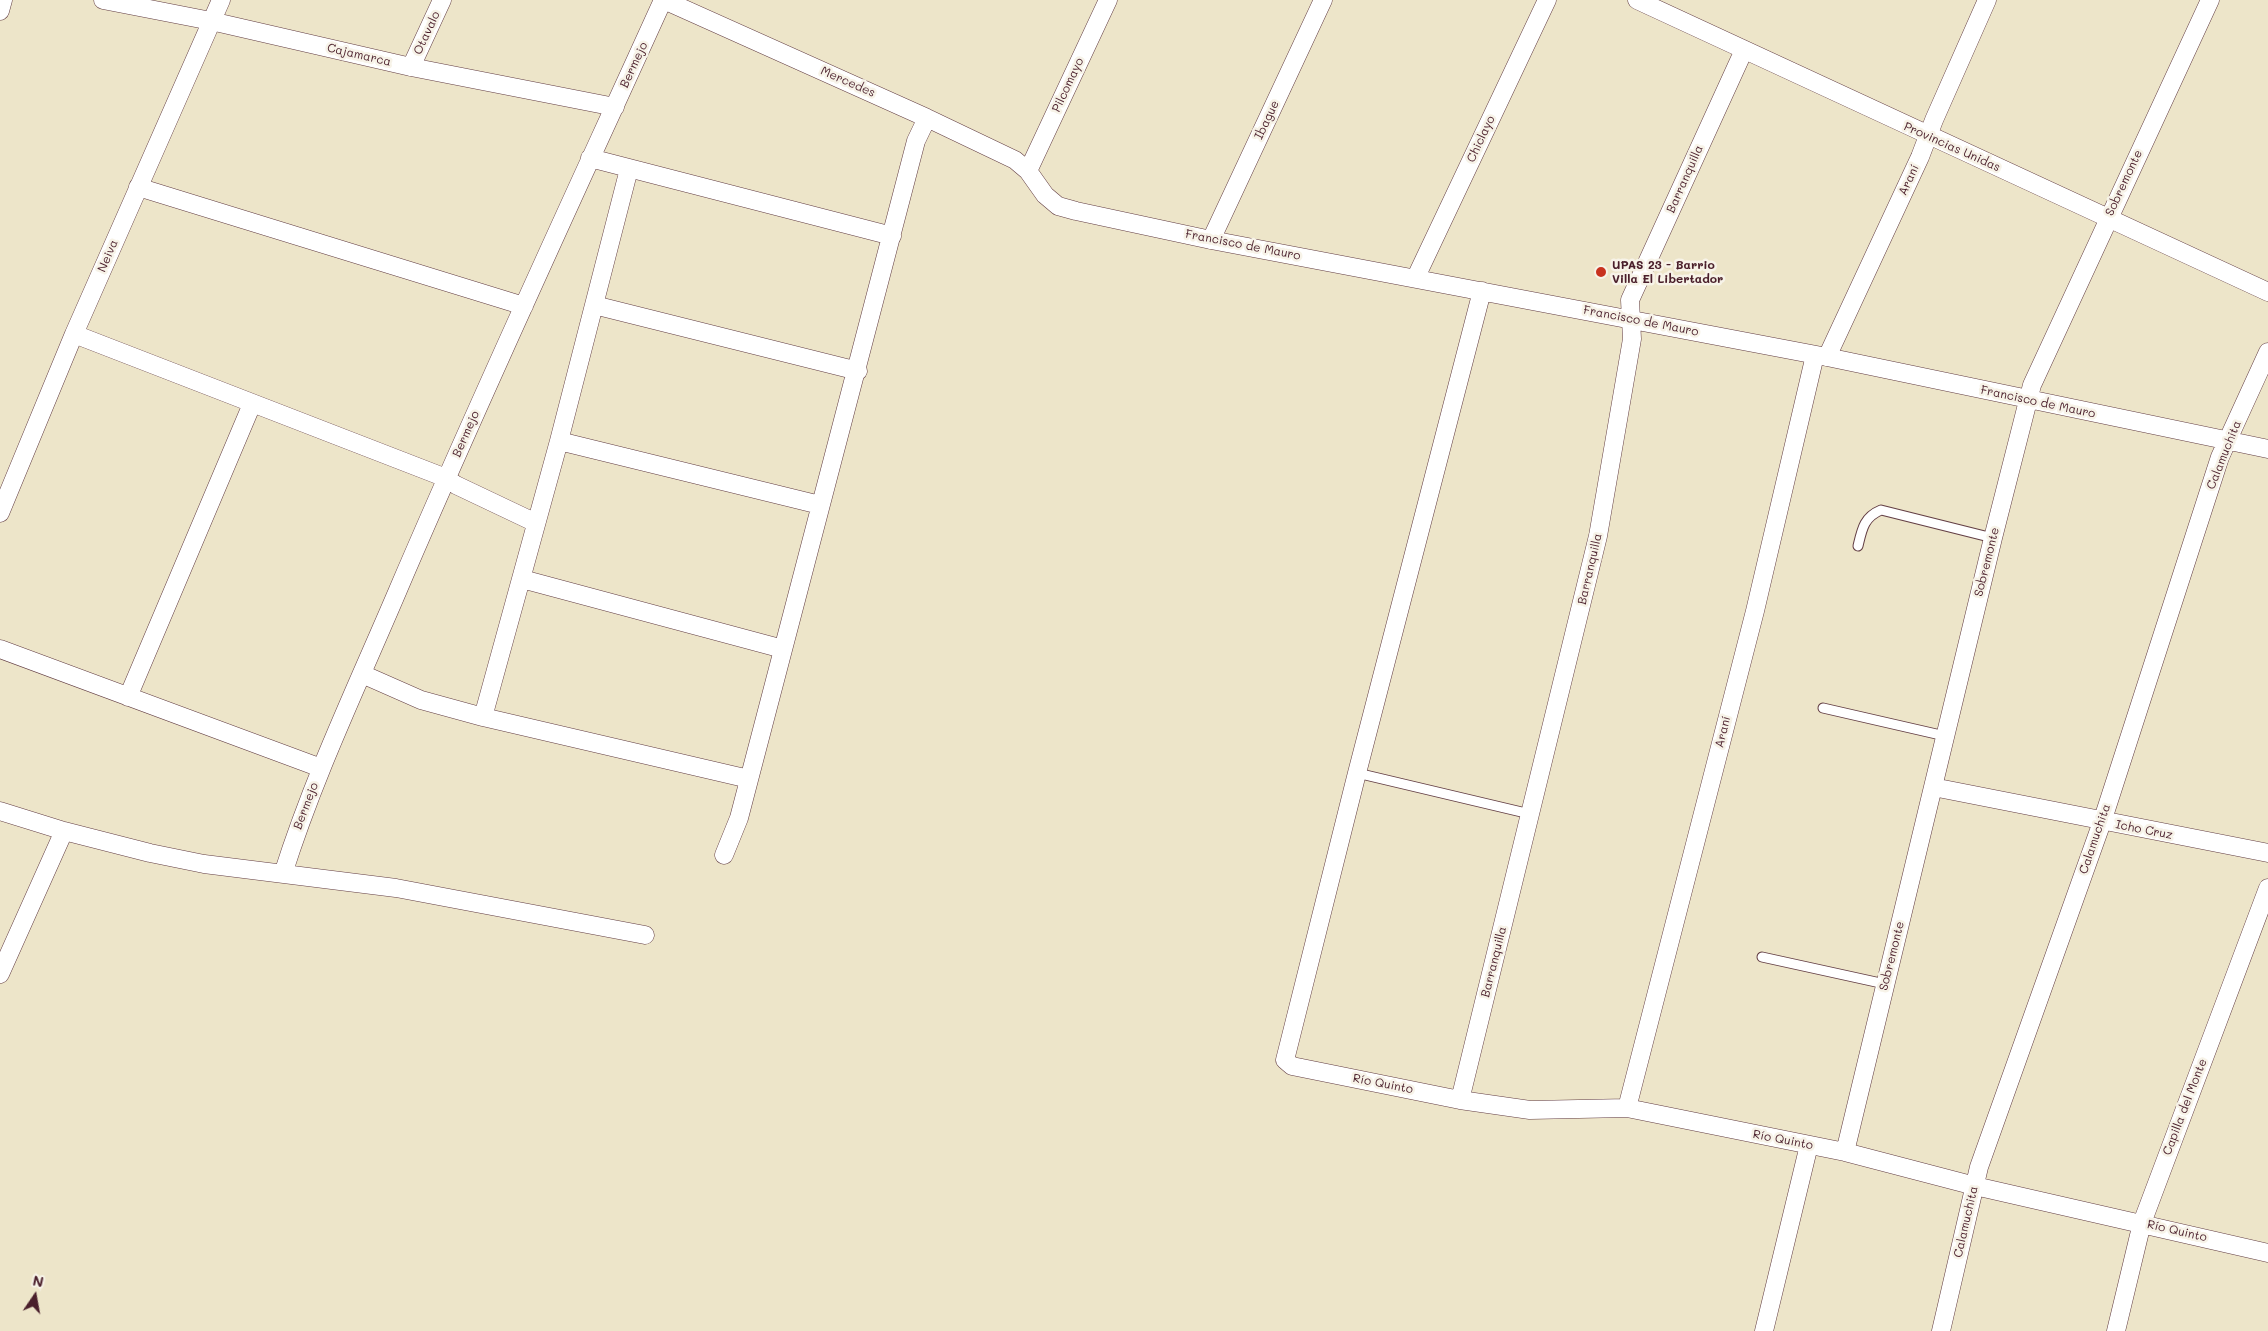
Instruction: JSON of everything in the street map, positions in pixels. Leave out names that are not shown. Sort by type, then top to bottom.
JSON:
[{"type":"street","points":[[0,11],[3,0]]},
{"type":"street","name":"Cajamarca","points":[[103,0],[211,21],[412,67],[615,107]]},
{"type":"street","name":"Neiva","points":[[0,513],[74,334],[221,0]]},
{"type":"street","name":"Otavalo","points":[[412,67],[442,0]]},
{"type":"street","name":"Bermejo","points":[[283,874],[300,821],[321,768],[446,478],[590,158],[664,0]]},
{"type":"street","name":"Mercedes","points":[[664,0],[927,118],[1015,160],[1028,171]]},
{"type":"street","name":"Pilcomayo","points":[[1028,171],[1108,0]]},
{"type":"street","name":"Ibague","points":[[1211,240],[1322,0]]},
{"type":"street","name":"Chiclayo","points":[[1416,277],[1547,0]]},
{"type":"street","name":"Provincias Unidas","points":[[1637,0],[2268,292]]},
{"type":"street","name":"Araní","points":[[1627,1108],[1821,356],[1928,136],[1987,0]]},
{"type":"street","name":"Sobremonte","points":[[1845,1152],[1993,538],[2032,385],[2210,0]]},
{"type":"street","name":"Barranquilla","points":[[1460,1100],[1598,536],[1632,339],[1630,300],[1744,50]]},
{"type":"street","points":[[724,855],[739,818],[750,779],[820,506],[858,371],[916,141],[927,118]]},
{"type":"street","points":[[590,158],[892,236]]},
{"type":"street","points":[[483,717],[559,441],[629,169]]},
{"type":"street","name":"Francisco de Mauro","points":[[1028,171],[1045,195],[1058,206],[1211,240],[1416,277],[1821,356],[2268,449]]},
{"type":"street","points":[[138,187],[524,306]]},
{"type":"street","points":[[1357,773],[1482,291]]},
{"type":"street","points":[[594,305],[858,371]]},
{"type":"street","points":[[74,334],[446,478],[456,485],[536,523]]},
{"type":"street","name":"Calamuchita","points":[[1941,1331],[1983,1158],[2102,822],[2220,457],[2268,352]]},
{"type":"street","points":[[128,697],[252,404]]},
{"type":"street","points":[[559,441],[820,506]]},
{"type":"street","points":[[522,579],[783,649]]},
{"type":"street","points":[[0,648],[321,768]]},
{"type":"street","points":[[362,674],[420,700],[483,717],[750,779]]},
{"type":"street","name":"Río Quinto","points":[[1357,773],[1287,1048],[1285,1060],[1292,1066],[1460,1100],[1530,1110],[1627,1108],[1845,1152],[1975,1186],[2268,1253]]},
{"type":"street","name":"Icho Cruz","points":[[1933,787],[2102,822],[2268,853]]},
{"type":"street","points":[[0,811],[64,831],[150,853],[195,862],[396,888],[645,935]]},
{"type":"street","points":[[0,974],[64,831]]},
{"type":"street","name":"Capilla del Monte","points":[[2116,1331],[2142,1223],[2268,888]]},
{"type":"street","points":[[1764,1331],[1810,1145]]},
{"type":"lane","points":[[1858,546],[1862,527],[1870,514],[1881,510],[1993,538]]},
{"type":"lane","points":[[1823,708],[1945,736]]},
{"type":"lane","points":[[1357,773],[1530,814]]},
{"type":"lane","points":[[1762,957],[1885,984]]},
{"type":"place","name":"UPAS 23 - Barrio Villa El Libertador","points":[[1601,272]]}]
